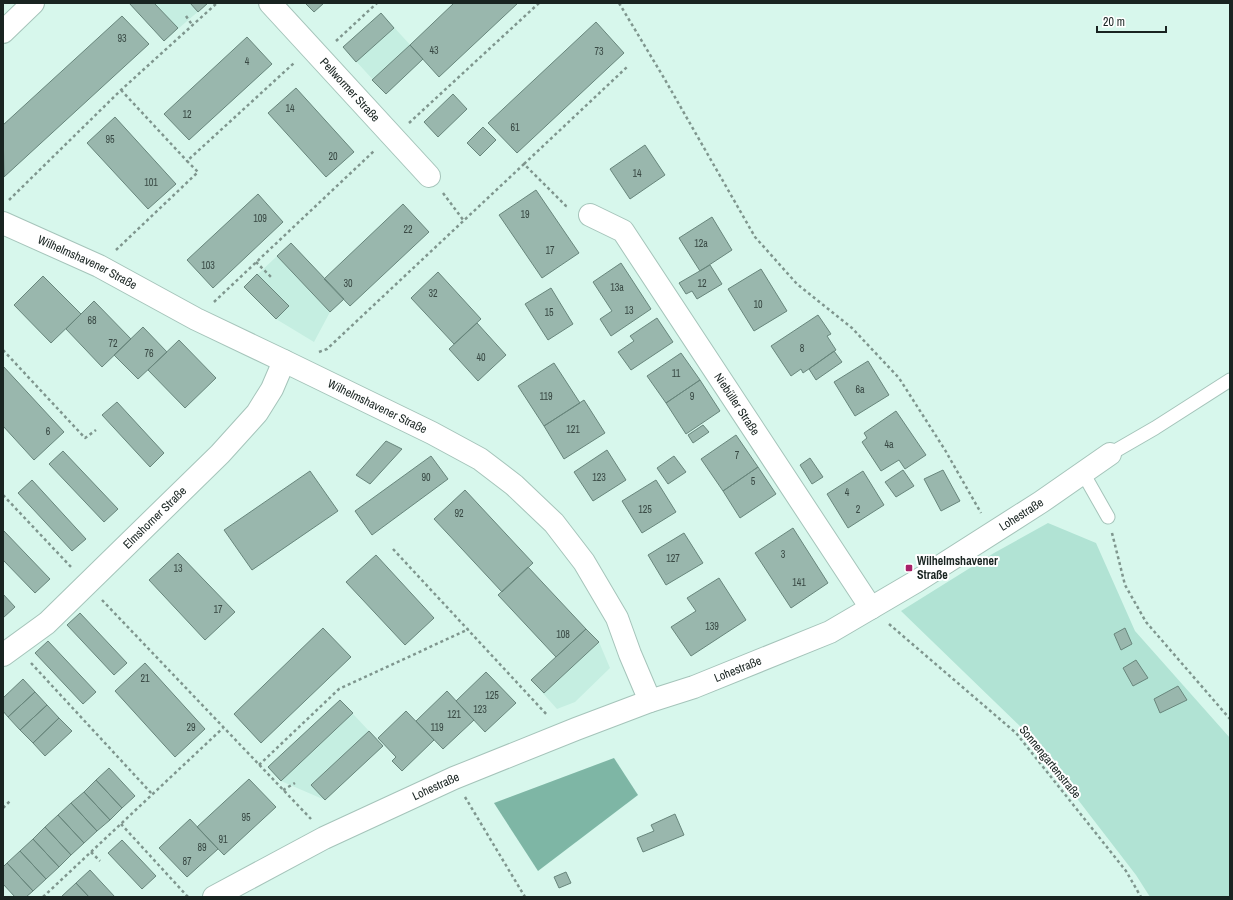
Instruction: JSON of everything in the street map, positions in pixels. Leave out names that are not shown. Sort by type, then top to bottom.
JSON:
[{"type":"street","points":[[3,32],[33,3]]},
{"type":"street","name":"Pellwormer Straße","points":[[270,3],[429,176]]},
{"type":"street","name":"Niebüller Straße","points":[[590,215],[622,231],[871,608]]},
{"type":"street","name":"Wilhelmshavener Straße","points":[[3,222],[99,266],[196,319],[432,432],[480,459],[520,490],[554,523],[584,562],[617,618],[630,654],[650,701]]},
{"type":"street","name":"Elmshorner Straße","points":[[9,651],[47,623],[220,454],[257,413],[272,388],[284,361]]},
{"type":"street","name":"Lohestraße","points":[[214,897],[324,838],[454,778],[557,736],[650,701],[694,688],[830,632],[917,581],[1110,454]]},
{"type":"lane","name":"Lohestraße","points":[[1110,454],[1155,428],[1230,380]]},
{"type":"lane","points":[[1083,473],[1108,517]]},
{"type":"path","points":[[9,200],[121,90],[194,26],[217,3]]},
{"type":"path","points":[[187,161],[315,52],[377,3]]},
{"type":"path","points":[[196,319],[391,135],[407,124],[539,3]]},
{"type":"path","points":[[619,3],[664,78],[755,237],[797,284],[852,328],[899,378],[946,450],[992,533]]},
{"type":"path","points":[[186,16],[194,26]]},
{"type":"path","points":[[284,361],[327,349],[627,67]]},
{"type":"path","points":[[99,266],[198,172],[121,90]]},
{"type":"path","points":[[524,164],[566,206],[590,215]]},
{"type":"path","points":[[429,176],[464,221]]},
{"type":"path","points":[[256,262],[272,278]]},
{"type":"path","points":[[3,350],[85,438],[96,430]]},
{"type":"path","points":[[3,495],[311,819],[324,838]]},
{"type":"path","points":[[1108,517],[1125,585],[1146,622],[1230,720]]},
{"type":"path","points":[[393,549],[547,713],[557,736]]},
{"type":"path","name":"Sonnengartenstraße","points":[[871,608],[1016,733],[1126,871],[1141,897]]},
{"type":"path","points":[[259,765],[339,690],[469,629]]},
{"type":"path","points":[[9,651],[153,795]]},
{"type":"path","points":[[45,897],[223,728]]},
{"type":"path","points":[[454,778],[525,897]]},
{"type":"path","points":[[283,790],[295,783]]},
{"type":"path","points":[[3,808],[11,800]]},
{"type":"path","points":[[121,824],[188,897]]},
{"type":"path","points":[[91,852],[100,861]]},
{"type":"shaded area","points":[[129,3],[208,3],[164,41]]},
{"type":"shaded area","points":[[381,13],[423,59],[386,94],[343,47]]},
{"type":"shaded area","points":[[291,243],[344,299],[330,312],[314,342],[276,319],[244,287]]},
{"type":"shaded area","points":[[1048,523],[1096,543],[1135,631],[1230,738],[1230,897],[1150,897],[1136,875],[1025,731],[901,611],[994,553]]},
{"type":"shaded area","points":[[586,629],[599,642],[610,668],[575,702],[557,709],[531,680]]},
{"type":"shaded area","points":[[340,700],[383,746],[325,800],[281,781],[268,767]]},
{"type":"shaded area","points":[[614,758],[638,795],[538,871],[494,803]]},
{"type":"building","points":[[129,3],[154,3],[178,28],[164,41]]},
{"type":"building","points":[[190,3],[208,3],[198,12]]},
{"type":"building","points":[[305,3],[324,3],[314,12]]},
{"type":"building","points":[[454,3],[518,3],[439,77],[410,45]]},
{"type":"building","points":[[381,13],[394,28],[356,62],[343,47]]},
{"type":"building","points":[[122,16],[149,44],[4,177],[3,125]]},
{"type":"building","points":[[596,22],[624,53],[517,153],[488,123]]},
{"type":"building","points":[[247,37],[272,64],[189,140],[164,114]]},
{"type":"building","points":[[410,45],[423,59],[386,94],[372,80]]},
{"type":"building","points":[[296,88],[354,152],[326,177],[268,113]]},
{"type":"building","points":[[453,94],[467,109],[438,137],[424,122]]},
{"type":"building","points":[[115,117],[176,184],[148,209],[87,143]]},
{"type":"building","points":[[483,127],[496,140],[480,156],[467,143]]},
{"type":"building","points":[[645,145],[665,175],[630,199],[610,169]]},
{"type":"building","points":[[536,190],[579,253],[542,278],[499,215]]},
{"type":"building","points":[[258,194],[283,222],[213,288],[187,260]]},
{"type":"building","points":[[403,204],[429,232],[350,306],[324,279]]},
{"type":"building","points":[[712,217],[732,250],[700,271],[679,238]]},
{"type":"building","points":[[291,243],[344,299],[330,312],[277,256]]},
{"type":"building","points":[[621,263],[651,309],[611,336],[600,319],[612,311],[593,282]]},
{"type":"building","points":[[710,265],[722,284],[697,299],[692,291],[686,294],[679,283]]},
{"type":"building","points":[[761,269],[787,311],[754,331],[728,289]]},
{"type":"building","points":[[438,272],[481,319],[454,344],[411,298]]},
{"type":"building","points":[[257,274],[289,306],[276,319],[244,287]]},
{"type":"building","points":[[43,276],[81,314],[51,343],[14,305]]},
{"type":"building","points":[[551,288],[573,324],[548,340],[525,304]]},
{"type":"building","points":[[94,301],[131,339],[102,367],[66,329]]},
{"type":"building","points":[[818,315],[831,334],[827,336],[836,350],[803,373],[801,369],[791,376],[771,346]]},
{"type":"building","points":[[657,318],[673,342],[631,370],[618,352],[634,341],[630,336]]},
{"type":"building","points":[[477,323],[506,355],[478,381],[449,349]]},
{"type":"building","points":[[143,327],[167,352],[138,379],[114,355]]},
{"type":"building","points":[[179,340],[216,378],[185,408],[148,370]]},
{"type":"building","points":[[834,351],[842,362],[816,380],[809,369]]},
{"type":"building","points":[[681,353],[700,380],[666,403],[647,376]]},
{"type":"building","points":[[868,361],[889,395],[855,416],[834,382]]},
{"type":"building","points":[[554,363],[580,403],[544,426],[518,386]]},
{"type":"building","points":[[3,366],[64,432],[34,460],[3,426]]},
{"type":"building","points":[[700,380],[720,411],[686,434],[666,403]]},
{"type":"building","points":[[584,400],[605,433],[564,459],[544,426]]},
{"type":"building","points":[[117,402],[164,453],[150,467],[102,415]]},
{"type":"building","points":[[896,411],[926,455],[905,469],[899,460],[881,471],[862,442],[867,438],[864,433]]},
{"type":"building","points":[[703,425],[709,432],[693,443],[688,435]]},
{"type":"building","points":[[736,435],[758,467],[723,491],[701,459]]},
{"type":"building","points":[[386,441],[402,449],[370,484],[356,475]]},
{"type":"building","points":[[607,450],[626,480],[593,501],[574,472]]},
{"type":"building","points":[[63,451],[118,509],[104,522],[49,464]]},
{"type":"building","points":[[431,456],[448,479],[372,535],[355,511]]},
{"type":"building","points":[[674,456],[686,472],[668,484],[657,468]]},
{"type":"building","points":[[810,458],[823,477],[812,484],[800,465]]},
{"type":"building","points":[[758,467],[776,494],[740,518],[723,491]]},
{"type":"building","points":[[903,470],[914,486],[896,497],[885,482]]},
{"type":"building","points":[[943,470],[960,501],[941,511],[924,479]]},
{"type":"building","points":[[310,471],[338,511],[252,570],[224,530]]},
{"type":"building","points":[[863,471],[884,505],[848,528],[827,494]]},
{"type":"building","points":[[32,480],[86,539],[72,551],[18,493]]},
{"type":"building","points":[[656,480],[676,512],[642,533],[622,501]]},
{"type":"building","points":[[465,490],[533,563],[502,592],[434,519]]},
{"type":"building","points":[[793,528],[828,583],[791,608],[755,553]]},
{"type":"building","points":[[3,530],[50,579],[35,593],[3,560]]},
{"type":"building","points":[[684,533],[703,563],[666,585],[648,555]]},
{"type":"building","points":[[178,553],[235,612],[205,640],[149,580]]},
{"type":"building","points":[[376,555],[434,618],[405,645],[346,582]]},
{"type":"building","points":[[528,567],[586,629],[556,657],[498,595]]},
{"type":"building","points":[[719,578],[746,620],[691,656],[671,627],[696,611],[687,598]]},
{"type":"building","points":[[3,594],[15,607],[3,618]]},
{"type":"building","points":[[80,613],[127,663],[114,675],[67,625]]},
{"type":"building","points":[[323,628],[351,657],[261,743],[234,714]]},
{"type":"building","points":[[1125,628],[1132,644],[1121,650],[1114,634]]},
{"type":"building","points":[[586,629],[599,642],[544,693],[531,680]]},
{"type":"building","points":[[48,641],[96,692],[83,704],[35,653]]},
{"type":"building","points":[[1136,660],[1148,678],[1133,686],[1123,668]]},
{"type":"building","points":[[145,663],[205,729],[175,757],[115,691]]},
{"type":"building","points":[[486,672],[516,703],[485,732],[456,701]]},
{"type":"building","points":[[23,679],[35,692],[8,717],[3,711],[3,698]]},
{"type":"building","points":[[1178,686],[1187,700],[1160,713],[1154,699]]},
{"type":"building","points":[[447,691],[474,720],[443,749],[416,721]]},
{"type":"building","points":[[35,692],[47,705],[20,730],[8,717]]},
{"type":"building","points":[[340,700],[353,713],[281,781],[268,767]]},
{"type":"building","points":[[47,705],[59,718],[33,743],[20,730]]},
{"type":"building","points":[[406,711],[434,740],[402,771],[392,761],[396,757],[378,738]]},
{"type":"building","points":[[59,718],[72,731],[45,756],[33,743]]},
{"type":"building","points":[[369,731],[383,746],[325,800],[311,785]]},
{"type":"building","points":[[109,768],[135,796],[122,808],[96,780]]},
{"type":"building","points":[[249,779],[276,807],[224,855],[197,827]]},
{"type":"building","points":[[96,780],[122,808],[110,820],[84,792]]},
{"type":"building","points":[[84,792],[110,820],[97,831],[71,803]]},
{"type":"building","points":[[71,803],[97,831],[84,843],[58,815]]},
{"type":"building","points":[[675,814],[684,835],[643,852],[637,838],[654,831],[651,825]]},
{"type":"building","points":[[58,815],[84,843],[71,855],[45,827]]},
{"type":"building","points":[[190,819],[218,849],[187,877],[159,848]]},
{"type":"building","points":[[45,827],[71,855],[59,867],[33,839]]},
{"type":"building","points":[[33,839],[59,867],[46,879],[20,851]]},
{"type":"building","points":[[122,840],[156,876],[142,889],[108,853]]},
{"type":"building","points":[[20,851],[46,879],[33,891],[7,863]]},
{"type":"building","points":[[7,863],[33,891],[26,897],[15,897],[3,884],[3,867]]},
{"type":"building","points":[[90,870],[115,897],[89,897],[76,883]]},
{"type":"building","points":[[566,872],[571,883],[559,888],[554,877]]},
{"type":"building","points":[[76,883],[89,897],[62,896]]},
{"type":"place","name":"Wilhelmshavener Straße","points":[[909,568]]}]
